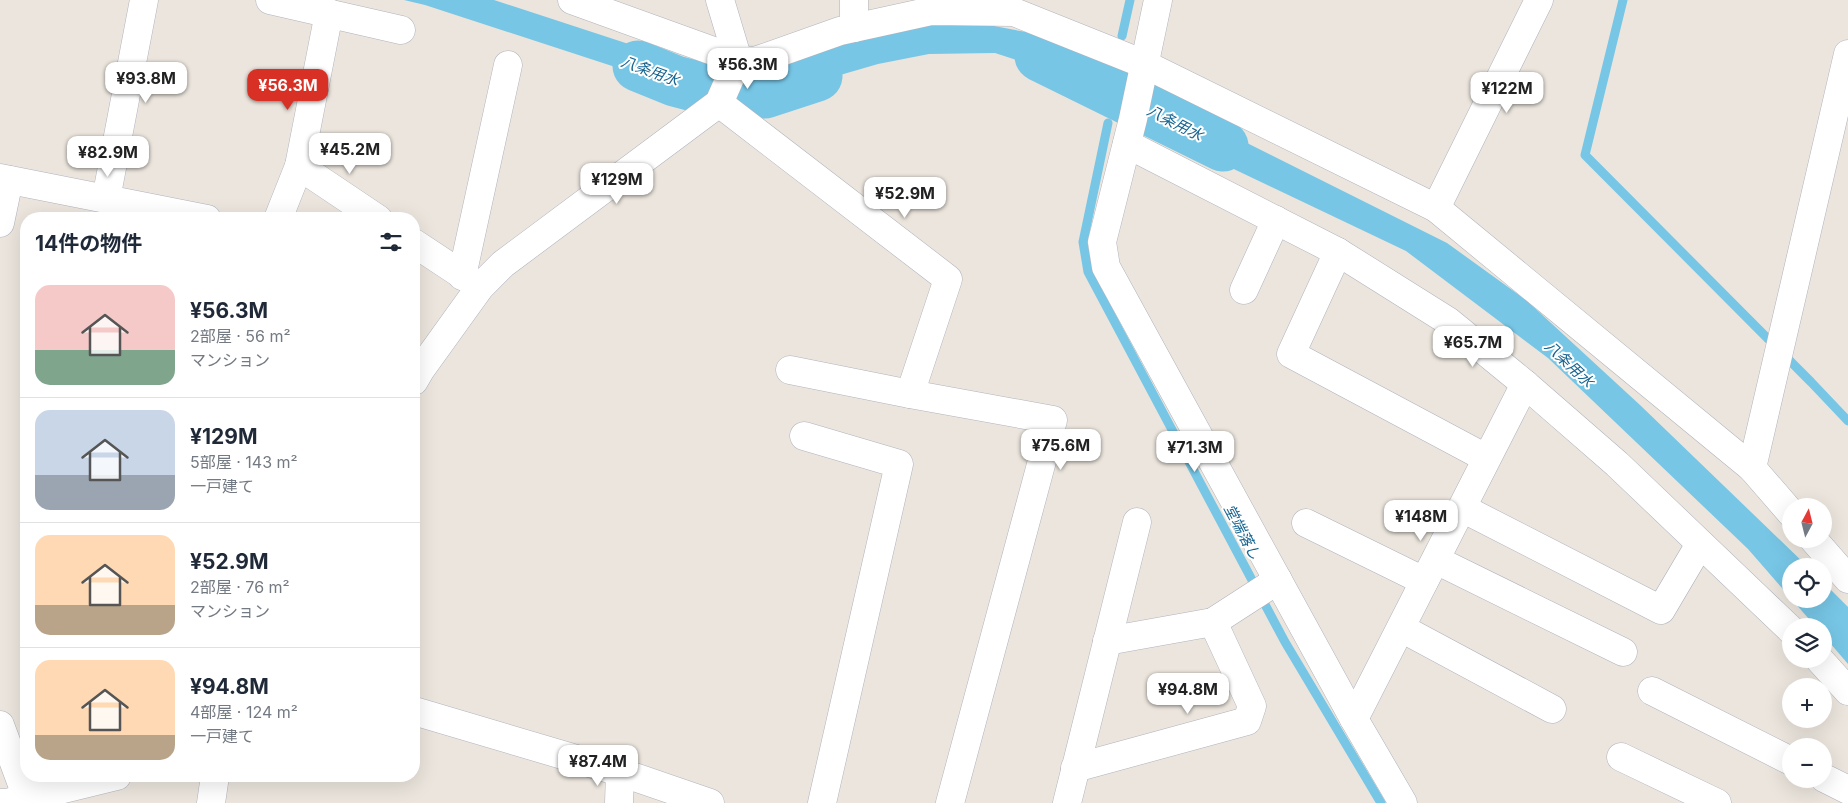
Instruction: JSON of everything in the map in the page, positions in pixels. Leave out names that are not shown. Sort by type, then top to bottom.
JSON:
[{"type":"street","points":[[115,207],[144,0]]},
{"type":"street","points":[[270,0],[401,30]]},
{"type":"street","points":[[572,0],[737,61],[755,61],[840,31],[931,11],[1014,12],[1436,208],[1752,468],[1782,503]]},
{"type":"street","points":[[471,281],[503,264],[720,101],[737,61],[720,0]]},
{"type":"street","points":[[854,0],[854,28]]},
{"type":"street","points":[[1158,0],[1130,132],[1102,242],[1106,267],[1277,581],[1403,803]]},
{"type":"street","points":[[1436,208],[1539,0]]},
{"type":"street","points":[[281,212],[299,166],[329,13]]},
{"type":"street","points":[[1752,468],[1848,54]]},
{"type":"street","points":[[420,368],[471,281],[508,65]]},
{"type":"street","points":[[720,101],[948,278],[910,394]]},
{"type":"street","points":[[1130,132],[1276,220],[1338,252],[1448,321],[1525,384],[1617,464],[1782,621]]},
{"type":"street","points":[[299,166],[368,212]]},
{"type":"street","points":[[0,223],[4,179],[115,207],[154,212]]},
{"type":"street","points":[[1244,290],[1276,220]]},
{"type":"street","points":[[420,247],[471,281]]},
{"type":"street","points":[[1338,252],[1291,354],[1486,458]]},
{"type":"street","points":[[790,370],[1053,420],[950,803]]},
{"type":"street","points":[[1354,719],[1525,384]]},
{"type":"street","points":[[804,436],[899,464],[822,803]]},
{"type":"street","points":[[1462,508],[1661,610],[1700,544]]},
{"type":"street","points":[[1067,803],[1138,522]]},
{"type":"street","points":[[1306,522],[1430,570],[1623,652]]},
{"type":"street","points":[[1821,548],[1848,579]]},
{"type":"street","points":[[1108,641],[1214,622],[1277,581]]},
{"type":"street","points":[[1075,768],[1247,720],[1252,706],[1214,622]]},
{"type":"street","points":[[1401,628],[1552,709]]},
{"type":"street","points":[[1827,668],[1848,691]]},
{"type":"street","points":[[1652,691],[1782,756]]},
{"type":"street","points":[[420,713],[620,772],[710,803]]},
{"type":"street","points":[[0,725],[13,801]]},
{"type":"street","points":[[1621,757],[1717,803]]},
{"type":"street","points":[[619,803],[620,772]]},
{"type":"street","points":[[0,802],[13,801],[92,782]]},
{"type":"street","points":[[211,803],[214,782]]},
{"type":"street","points":[[1832,782],[1848,790]]},
{"type":"street","points":[[1844,803],[1848,796]]},
{"type":"water","points":[[404,0],[494,0],[650,51],[710,78],[701,95],[425,5]]},
{"type":"water","points":[[942,20],[978,23],[1026,32],[1107,65],[1102,101],[1044,69],[995,53],[929,54],[878,64],[747,102],[754,78],[790,74],[802,55],[885,31]]},
{"type":"water","points":[[1163,101],[1447,243],[1526,300],[1640,405],[1782,542],[1782,548],[1788,548],[1799,558],[1782,558],[1782,588],[1748,549],[1548,358],[1406,251],[1154,131]]},
{"type":"water","points":[[1832,591],[1848,607],[1848,664],[1832,645],[1832,618],[1808,618],[1800,608],[1832,608]]},
{"type":"waterway","name":"堂端落し","points":[[1122,36],[1130,0]]},
{"type":"waterway","points":[[1623,0],[1585,155],[1848,421]]},
{"type":"waterway","name":"八条用水","points":[[1040,56],[1223,146]]},
{"type":"waterway","name":"八条用水","points":[[638,66],[675,81],[713,91],[765,93],[817,76]]},
{"type":"waterway","name":"堂端落し","points":[[1108,123],[1083,242],[1088,272],[1285,642],[1381,803]]}]
